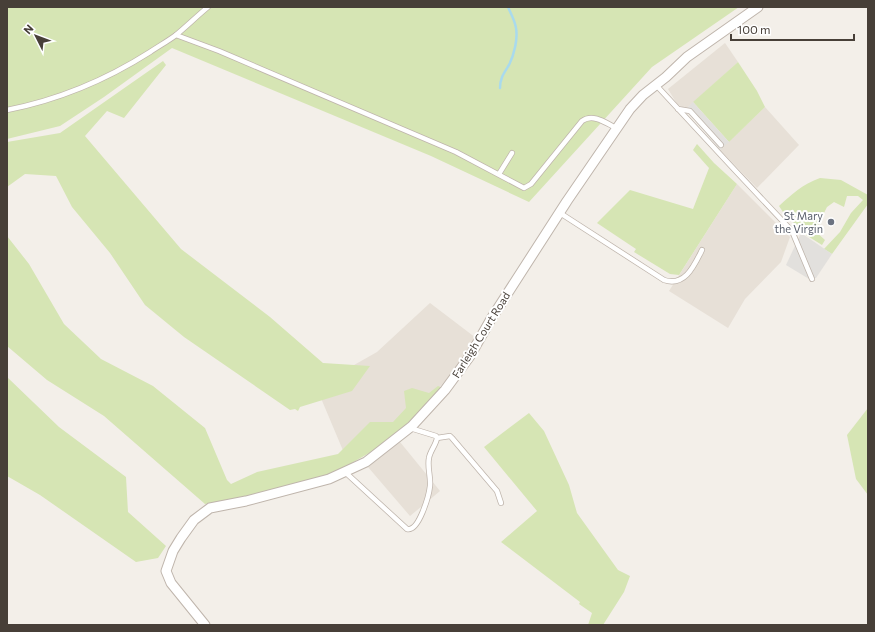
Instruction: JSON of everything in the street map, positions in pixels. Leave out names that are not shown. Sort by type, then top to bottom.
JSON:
[{"type":"street","name":"Farleigh Court Road","points":[[205,625],[171,583],[166,571],[173,551],[194,520],[210,508],[329,479],[366,462],[410,428],[445,390],[470,356],[491,319],[579,183],[630,109],[642,95],[656,85],[687,57],[758,7]]},
{"type":"lane","points":[[7,110],[31,105],[53,98],[105,78],[142,57],[176,35],[208,7]]},
{"type":"lane","points":[[176,35],[219,51],[456,152],[524,188],[531,184],[582,121],[587,118],[596,118],[616,128]]},
{"type":"lane","points":[[656,85],[792,231],[812,279]]},
{"type":"lane","points":[[678,109],[690,111],[721,145]]},
{"type":"lane","points":[[499,174],[512,152]]},
{"type":"lane","points":[[560,213],[664,280],[671,282],[683,279],[693,268],[702,250]]},
{"type":"lane","points":[[410,428],[436,436],[437,438],[450,436],[497,491],[501,503]]},
{"type":"lane","points":[[345,472],[407,530],[410,530],[417,524],[429,490],[428,458],[437,438]]},
{"type":"shaded area","points":[[725,43],[738,62],[686,109],[677,104],[668,89]]},
{"type":"shaded area","points":[[693,102],[729,142],[720,150],[686,109]]},
{"type":"shaded area","points":[[765,107],[799,145],[757,188],[720,150]]},
{"type":"shaded area","points":[[737,184],[790,237],[781,262],[745,299],[728,328],[669,291]]},
{"type":"shaded area","points":[[801,233],[832,254],[816,278],[809,279],[786,265]]},
{"type":"shaded area","points":[[430,303],[476,338],[449,377],[433,394],[347,460],[315,384],[347,369],[377,352]]},
{"type":"shaded area","points":[[400,442],[440,491],[410,516],[368,467]]},
{"type":"green space","points":[[7,7],[739,7],[652,67],[529,202],[431,156],[172,48],[104,97],[60,126],[7,139]]},
{"type":"green space","points":[[163,61],[166,65],[124,118],[107,111],[85,136],[181,249],[270,317],[323,363],[370,366],[352,391],[300,407],[298,411],[295,409],[290,410],[184,337],[145,305],[110,253],[72,207],[56,176],[25,174],[7,187],[7,142],[60,133]]},
{"type":"green space","points":[[738,62],[757,91],[765,107],[729,142],[693,102]]},
{"type":"green space","points":[[697,144],[714,163],[737,184],[679,275],[670,274],[634,252],[636,249],[597,223],[630,190],[693,209],[709,168],[693,150]]},
{"type":"green space","points":[[820,178],[841,180],[868,195],[868,204],[832,254],[824,249],[840,232],[851,213],[863,200],[858,196],[847,196],[844,207],[834,202],[827,207],[815,231],[825,240],[822,245],[798,230],[793,223],[795,221],[787,218],[779,206],[803,186]]},
{"type":"green space","points":[[7,236],[29,264],[64,324],[101,359],[153,386],[205,428],[227,480],[231,484],[257,472],[338,454],[370,422],[393,422],[406,408],[404,391],[412,388],[429,393],[438,386],[443,388],[412,421],[383,445],[322,478],[243,498],[205,504],[104,416],[47,380],[7,346]]},
{"type":"green space","points":[[7,377],[59,427],[126,477],[128,512],[166,546],[158,558],[136,562],[40,495],[7,476]]},
{"type":"green space","points":[[868,408],[868,495],[856,479],[847,435]]},
{"type":"green space","points":[[529,413],[544,431],[569,485],[577,513],[618,570],[630,576],[624,592],[603,625],[588,625],[592,613],[579,604],[580,602],[501,542],[537,511],[484,447]]},
{"type":"waterway","points":[[500,88],[504,73],[511,61],[516,42],[514,20],[508,7]]},
{"type":"place","name":"St Mary the Virgin","points":[[831,222]]}]
